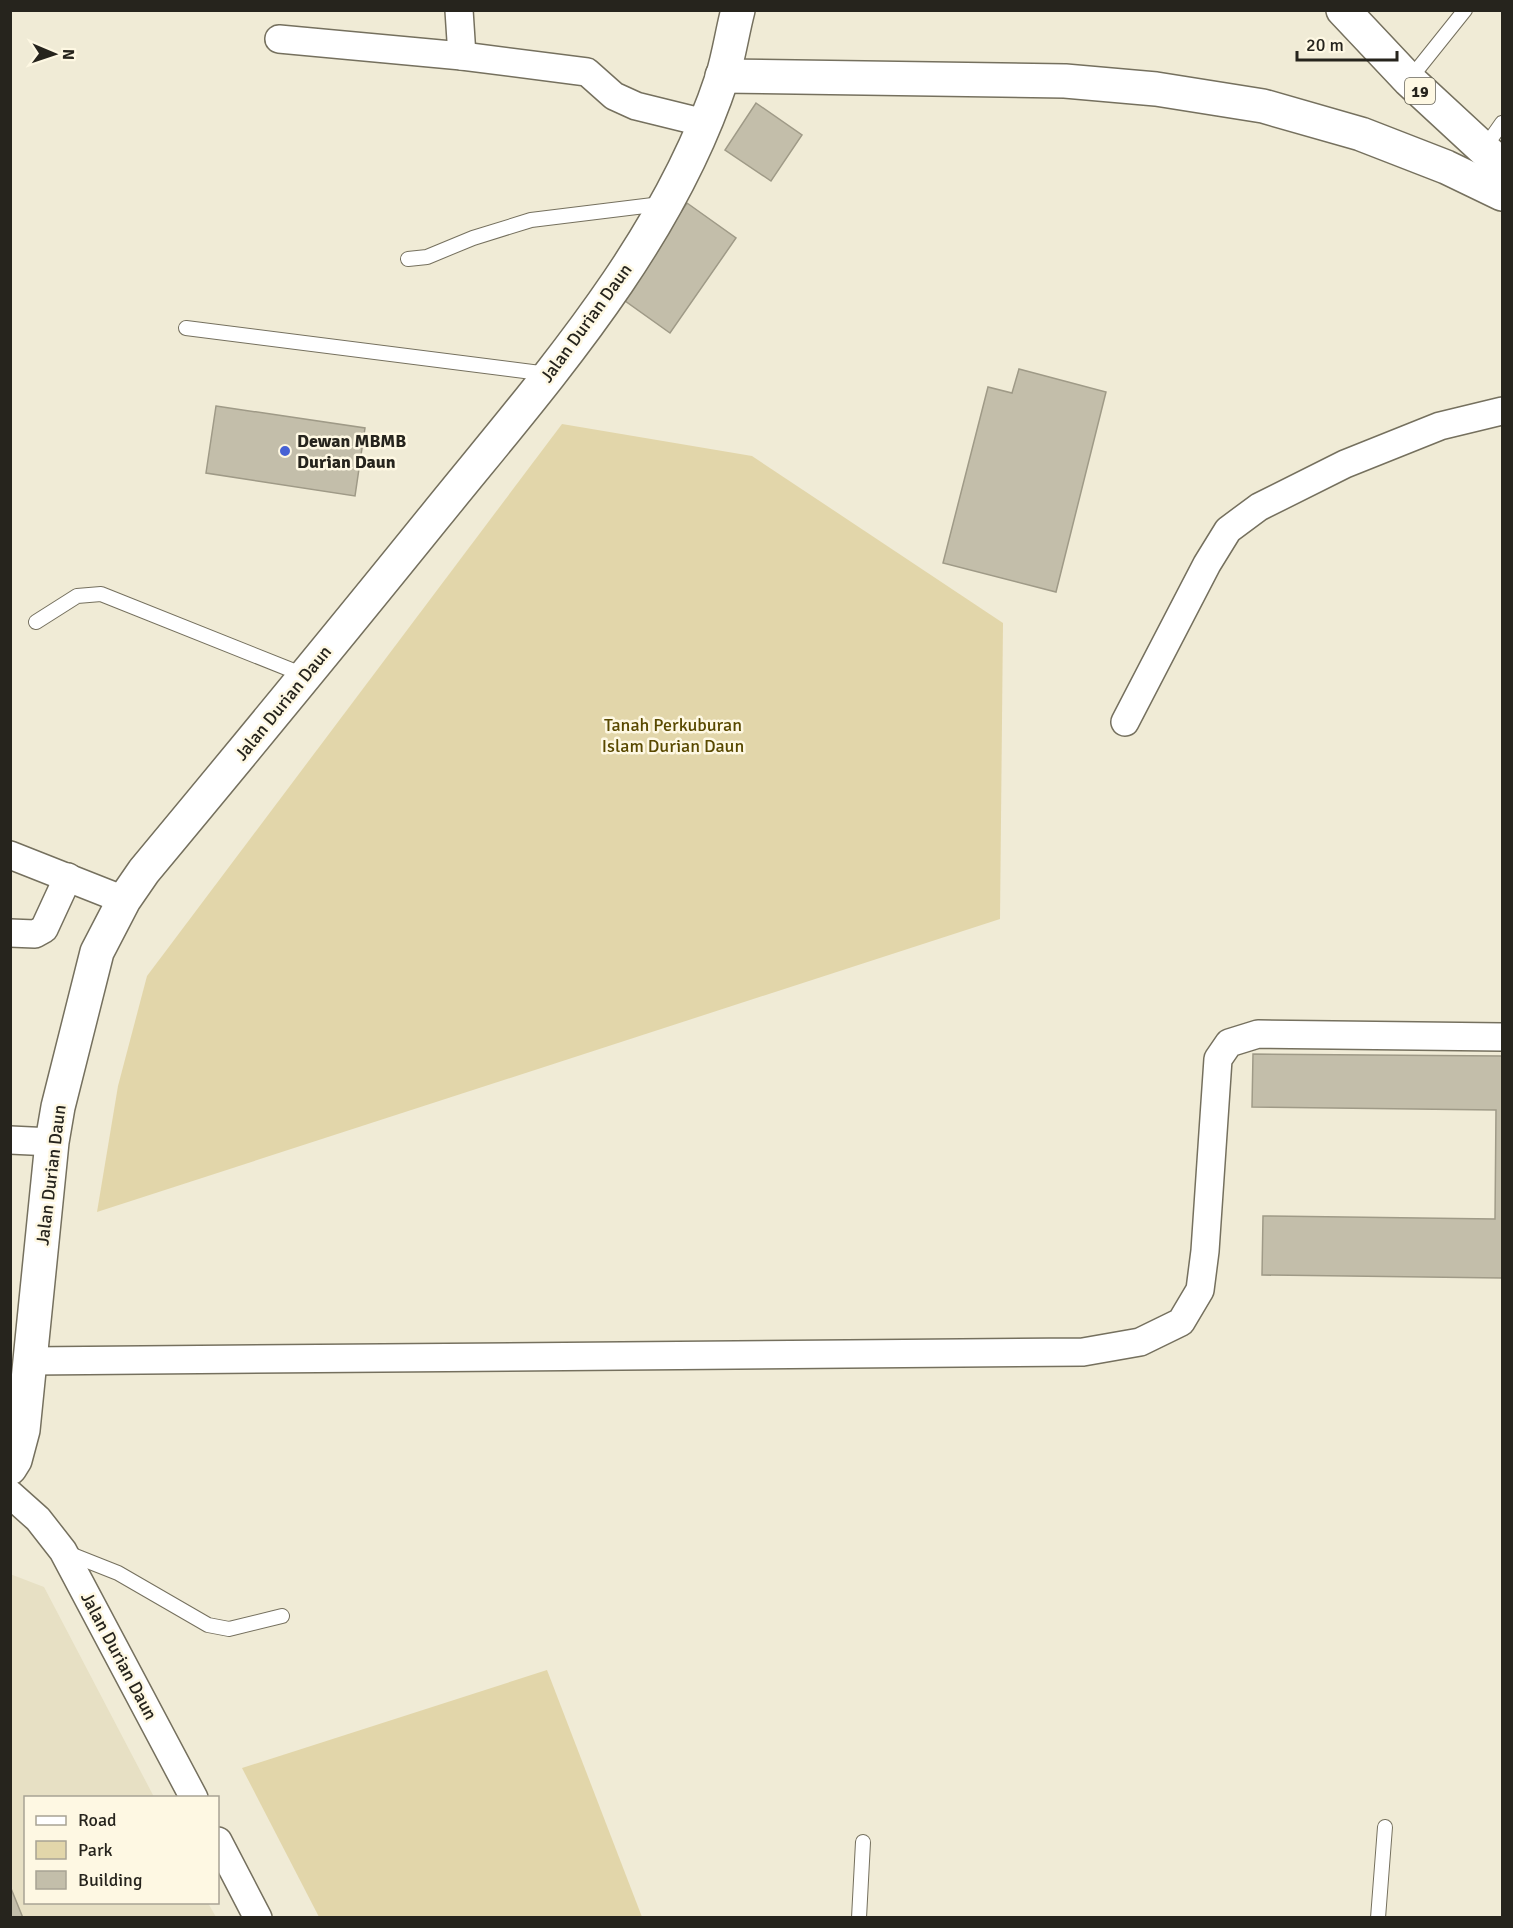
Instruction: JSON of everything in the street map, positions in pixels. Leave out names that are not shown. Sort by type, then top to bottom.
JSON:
[{"type":"street","points":[[459,10],[462,56]]},
{"type":"street","name":"Jalan Durian Daun","points":[[10,1468],[15,1460],[23,1430],[51,1142],[97,952],[124,900],[144,871],[306,676],[550,374],[620,278],[666,203],[705,123],[722,76],[738,10]]},
{"type":"street","name":"19","points":[[1343,10],[1409,80],[1493,158]]},
{"type":"street","points":[[279,39],[462,56],[588,72],[614,96],[636,106],[705,123]]},
{"type":"street","points":[[722,76],[1065,81],[1156,89],[1263,106],[1361,134],[1446,167],[1503,194]]},
{"type":"street","points":[[1125,722],[1207,564],[1228,530],[1259,507],[1345,464],[1440,426],[1503,411]]},
{"type":"street","points":[[10,855],[124,900]]},
{"type":"street","points":[[10,933],[35,934],[44,929],[68,877]]},
{"type":"street","points":[[30,1361],[1083,1352],[1140,1342],[1181,1322],[1200,1290],[1205,1251],[1218,1059],[1229,1043],[1258,1035],[1503,1037]]},
{"type":"street","points":[[10,1140],[51,1142]]},
{"type":"street","name":"Jalan Durian Daun","points":[[10,1494],[38,1518],[63,1551],[193,1796]]},
{"type":"street","points":[[219,1844],[258,1917]]},
{"type":"lane","points":[[1409,80],[1465,10]]},
{"type":"lane","points":[[1493,158],[1503,123]]},
{"type":"lane","points":[[408,259],[427,257],[473,238],[531,220],[666,203]]},
{"type":"lane","points":[[186,328],[550,374]]},
{"type":"lane","points":[[36,622],[77,596],[101,594],[306,676]]},
{"type":"lane","points":[[63,1551],[118,1573],[208,1625],[229,1629],[282,1616]]},
{"type":"lane","points":[[1378,1917],[1385,1827]]},
{"type":"lane","points":[[859,1917],[863,1842]]},
{"type":"shaded area","points":[[10,1574],[44,1587],[153,1796],[24,1796],[24,1904],[209,1904],[216,1917],[11,1917]]},
{"type":"green space","name":"Tanah Perkuburan Islam Durian Daun","points":[[562,424],[752,456],[1003,623],[1000,919],[97,1212],[118,1086],[147,976]]},
{"type":"green space","points":[[547,1670],[642,1917],[319,1917],[242,1768]]},
{"type":"building","points":[[756,103],[802,135],[771,181],[725,150]]},
{"type":"building","points":[[687,203],[736,238],[670,333],[621,298]]},
{"type":"building","points":[[1019,369],[1106,392],[1056,592],[943,563],[988,387],[1012,393]]},
{"type":"building","name":"Dewan MBMB Durian Daun","points":[[216,406],[365,428],[355,496],[206,473]]},
{"type":"building","points":[[1253,1054],[1502,1056],[1502,1278],[1262,1275],[1263,1216],[1495,1219],[1496,1110],[1252,1107]]},
{"type":"building","points":[[10,1886],[23,1918],[10,1918]]},
{"type":"place","name":"Dewan MBMB Durian Daun","points":[[285,451]]}]
